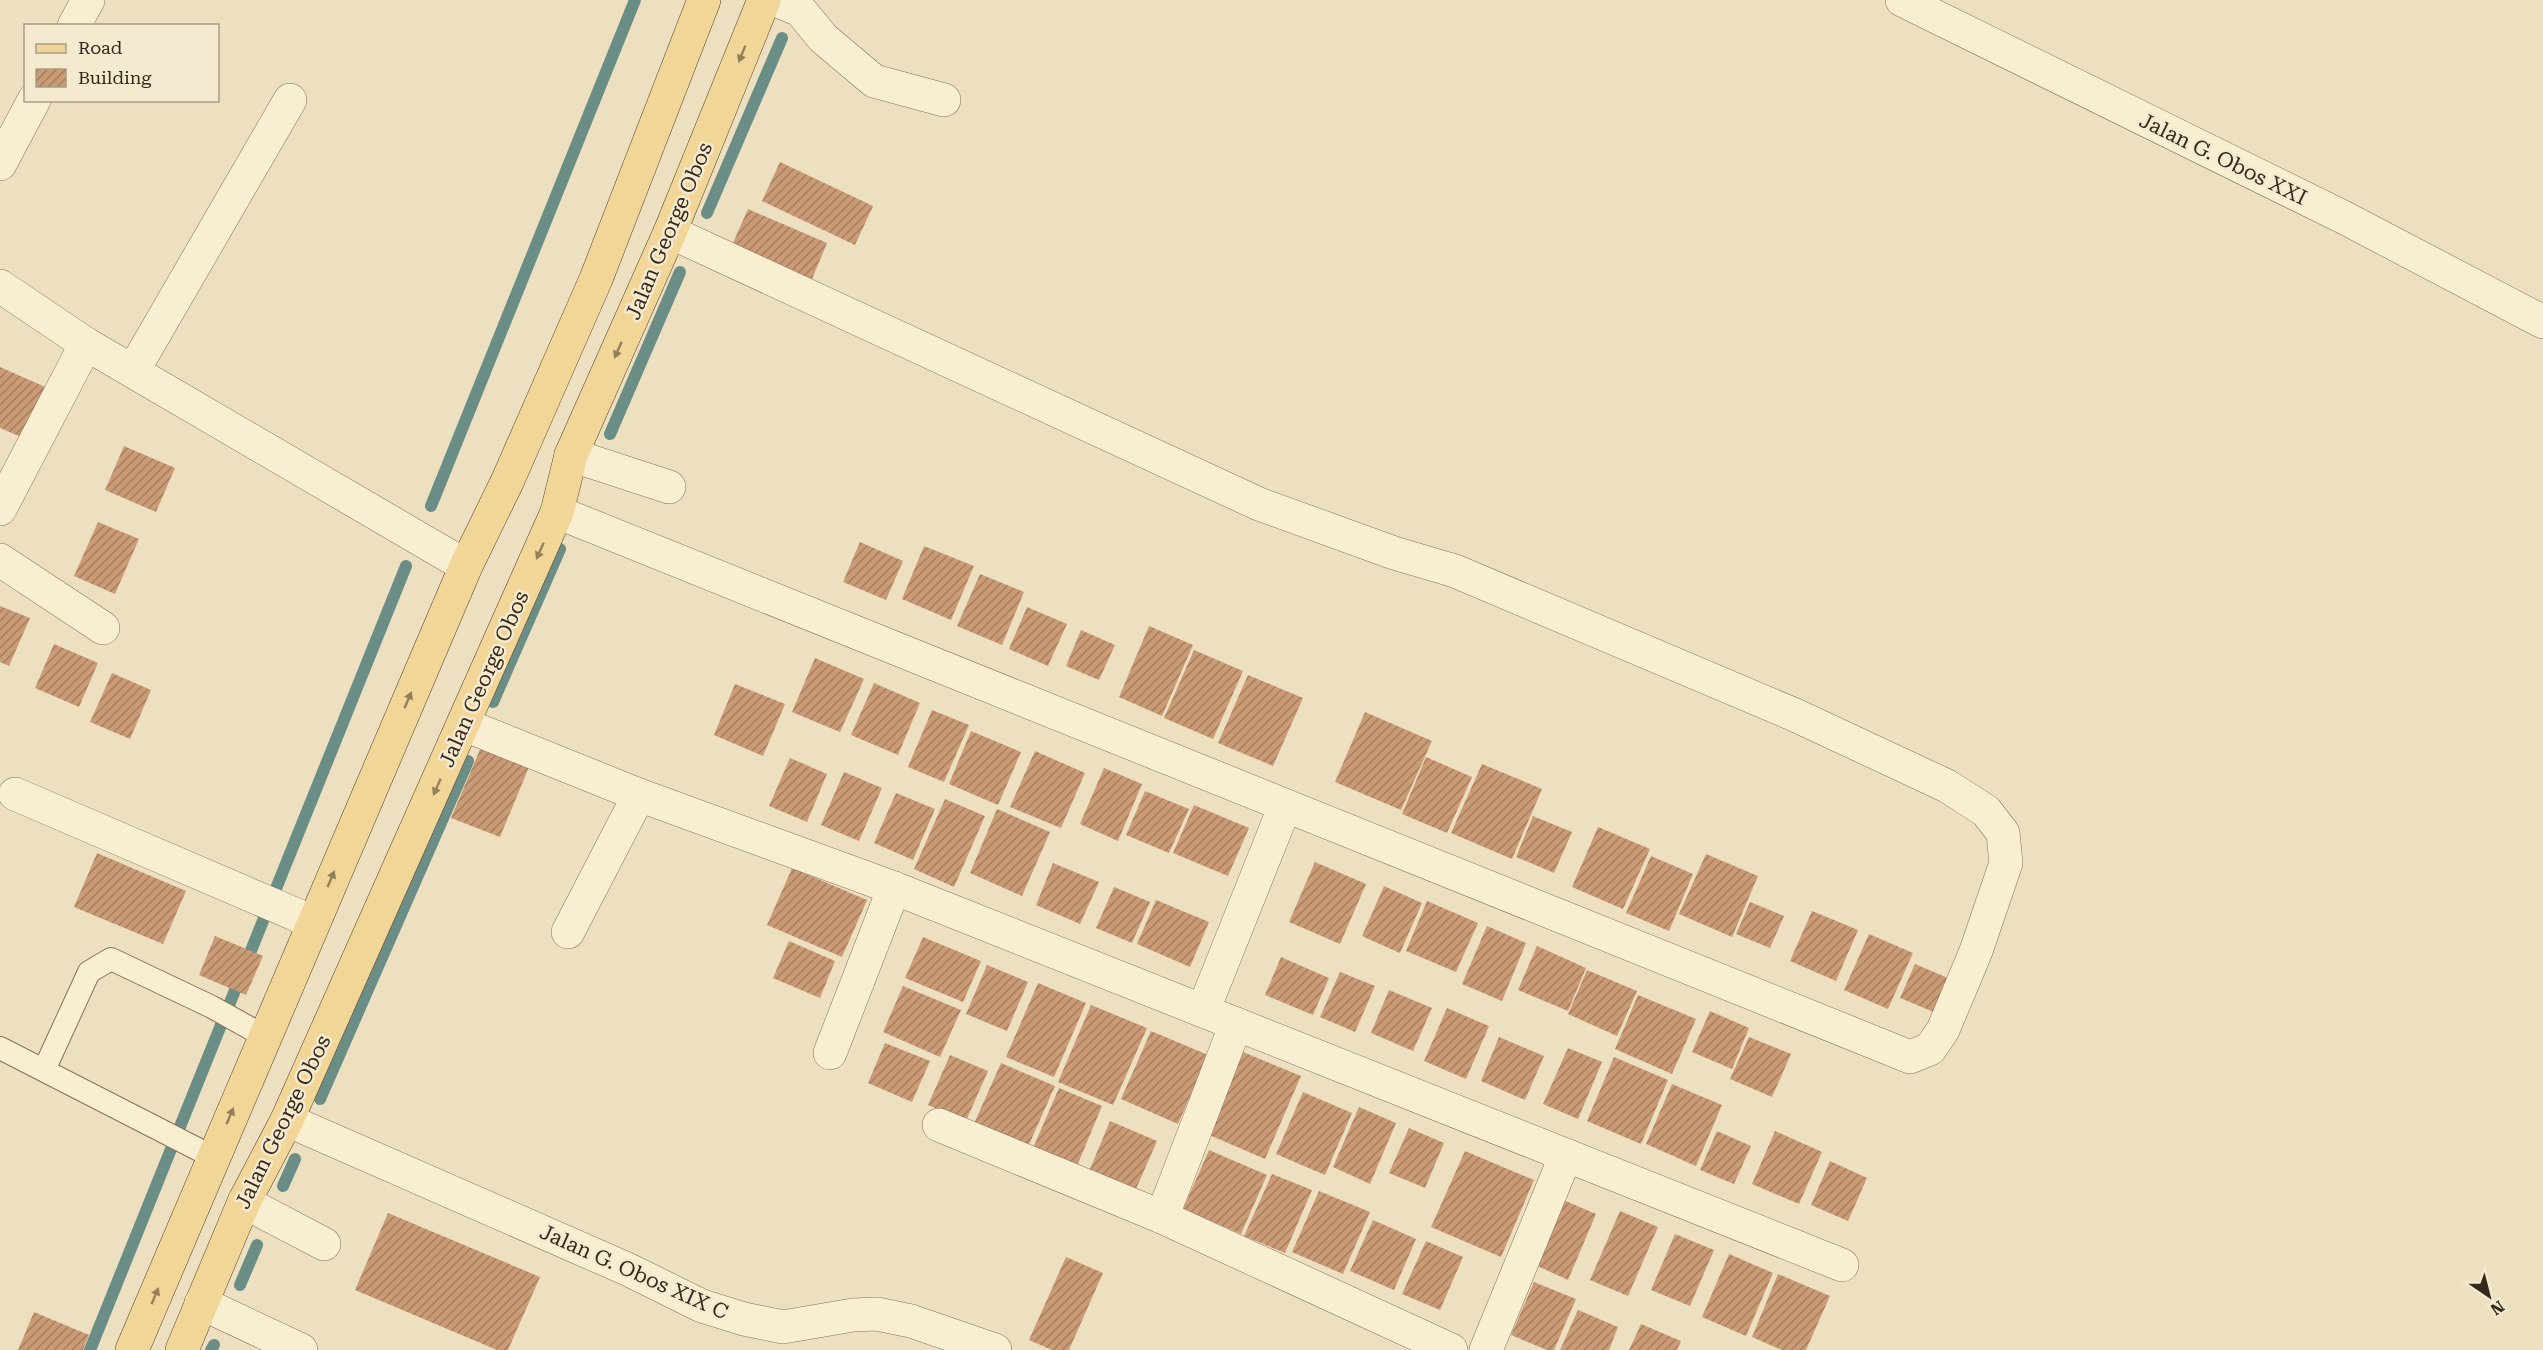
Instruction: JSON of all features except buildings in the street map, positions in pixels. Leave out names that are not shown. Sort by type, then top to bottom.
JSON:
[{"type":"main road","points":[[132,1350],[466,566],[507,482],[596,279],[704,0]]},
{"type":"main road","name":"Jalan George Obos","points":[[182,1350],[244,1202],[287,1120],[465,725],[557,513],[571,455],[670,232],[764,0]]},
{"type":"street","points":[[75,24],[88,0]]},
{"type":"street","points":[[776,0],[800,10],[823,38],[874,81],[944,100]]},
{"type":"street","name":"Jalan G. Obos XXI","points":[[1902,0],[2345,218],[2543,322]]},
{"type":"street","points":[[133,371],[290,100]]},
{"type":"street","points":[[0,164],[33,102]]},
{"type":"street","points":[[557,513],[1910,1057],[1930,1049],[1943,1030],[1976,951],[2006,863],[2003,833],[1986,811],[1947,786],[1795,715],[1455,571],[1394,553],[1259,504],[670,232]]},
{"type":"street","points":[[0,286],[86,344],[372,508],[466,566]]},
{"type":"street","points":[[0,509],[86,344]]},
{"type":"street","points":[[571,455],[669,487]]},
{"type":"street","points":[[0,560],[103,628]]},
{"type":"street","points":[[465,725],[639,795],[894,888],[1842,1265]]},
{"type":"street","points":[[15,794],[313,922]]},
{"type":"street","points":[[568,932],[639,795]]},
{"type":"street","points":[[1203,1011],[1286,806]]},
{"type":"street","points":[[830,1053],[894,888]]},
{"type":"street","points":[[1162,1217],[1236,1024]]},
{"type":"street","name":"Jalan G. Obos XIX C","points":[[287,1120],[627,1269],[702,1306],[744,1319],[783,1327],[852,1315],[878,1314],[911,1321],[995,1350]]},
{"type":"street","points":[[939,1125],[1162,1217],[1451,1350]]},
{"type":"street","points":[[1486,1350],[1566,1155]]},
{"type":"street","points":[[244,1202],[324,1244]]},
{"type":"street","points":[[201,1303],[301,1350]]},
{"type":"lane","points":[[44,1070],[89,972],[111,959],[212,1007],[264,1036]]},
{"type":"lane","points":[[0,1048],[213,1157]]},
{"type":"waterway","points":[[431,506],[635,0]]},
{"type":"waterway","points":[[707,213],[782,38]]},
{"type":"waterway","points":[[610,434],[680,272]]},
{"type":"waterway","points":[[493,702],[560,549]]},
{"type":"waterway","points":[[90,1350],[406,566]]},
{"type":"waterway","points":[[320,1099],[468,761]]},
{"type":"waterway","points":[[283,1186],[295,1159]]},
{"type":"waterway","points":[[240,1285],[257,1245]]},
{"type":"waterway","points":[[211,1350],[214,1345]]}]
